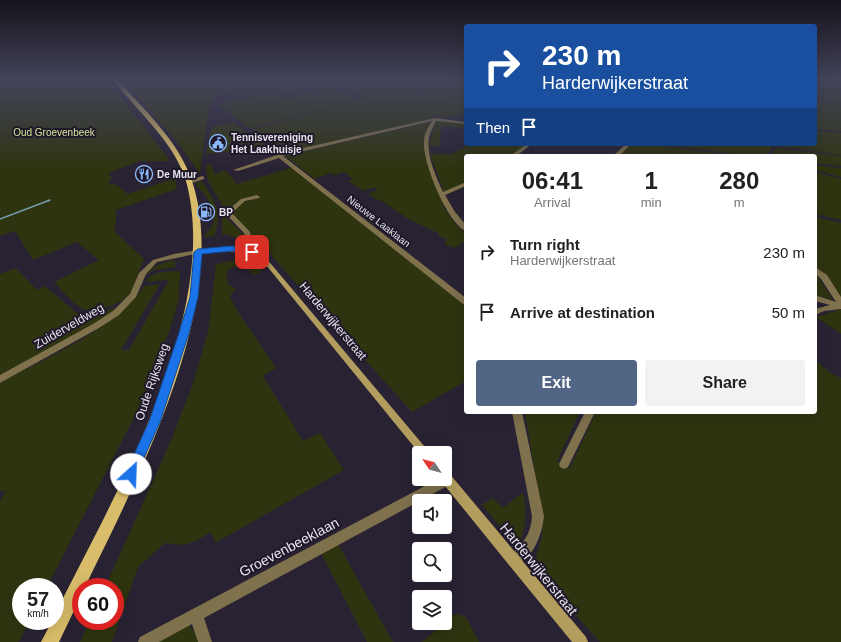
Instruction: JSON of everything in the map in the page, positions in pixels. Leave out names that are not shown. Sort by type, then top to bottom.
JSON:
[{"type":"main road","name":"Oude Rijksweg","points":[[50,642],[155,422],[194,297],[198,252],[195,211],[189,182],[177,155],[167,140],[140,109]]},
{"type":"main road","name":"Harderwijkerstraat","points":[[198,252],[220,249],[243,250],[264,259],[419,446]]},
{"type":"main road","name":"Harderwijkerstraat","points":[[452,486],[512,561],[581,642]]},
{"type":"street","points":[[236,170],[280,156],[435,120],[464,123]]},
{"type":"street","points":[[435,120],[426,143],[429,160],[448,209],[464,227]]},
{"type":"street","points":[[516,154],[527,146]]},
{"type":"street","points":[[618,154],[627,146]]},
{"type":"street","name":"Nieuwe Laaklaan","points":[[280,156],[464,300]]},
{"type":"street","points":[[189,182],[202,178]]},
{"type":"street","points":[[443,194],[464,185]]},
{"type":"street","points":[[243,250],[248,236],[247,232],[228,212],[243,200],[257,197]]},
{"type":"street","name":"Zuiderveldweg","points":[[0,379],[96,326],[116,312],[133,295],[143,273],[155,261],[198,252]]},
{"type":"street","points":[[817,271],[824,277],[841,305]]},
{"type":"street","points":[[817,299],[841,305]]},
{"type":"street","points":[[817,311],[841,305]]},
{"type":"street","points":[[512,561],[532,542],[536,533],[538,516],[517,414]]},
{"type":"street","points":[[564,464],[589,414]]},
{"type":"street","name":"Groevenbeeklaan","points":[[145,642],[431,486]]},
{"type":"street","points":[[196,614],[205,642]]},
{"type":"green space","name":"Oud Groevenbeek","points":[[0,109],[130,109],[170,161],[140,161],[108,173],[112,178],[108,183],[110,185],[114,183],[128,194],[175,178],[177,189],[116,210],[114,231],[144,259],[129,297],[106,308],[87,310],[81,308],[54,282],[99,260],[77,242],[33,260],[15,231],[0,236]]},
{"type":"green space","points":[[148,109],[209,109],[200,173],[174,138]]},
{"type":"green space","points":[[224,109],[324,109],[250,129]]},
{"type":"green space","points":[[326,109],[464,109],[464,114],[437,118],[437,116],[434,115],[432,119],[283,153],[252,130]]},
{"type":"green space","points":[[817,109],[841,109],[841,131],[817,129]]},
{"type":"green space","points":[[440,121],[464,124],[464,127],[442,126],[440,146],[429,146],[435,123]]},
{"type":"green space","points":[[233,122],[266,147],[237,155],[233,151],[206,154],[212,127]]},
{"type":"green space","points":[[430,122],[425,150],[428,167],[445,209],[456,225],[464,231],[464,241],[455,248],[445,245],[446,239],[439,236],[438,233],[408,219],[379,199],[377,200],[368,194],[378,190],[374,187],[364,191],[348,181],[353,179],[344,172],[335,175],[330,173],[315,179],[285,156]]},
{"type":"green space","points":[[817,131],[841,133],[841,155],[778,146],[817,146]]},
{"type":"green space","points":[[466,146],[524,146],[513,154],[464,154],[464,183],[444,192],[430,154],[452,154]]},
{"type":"green space","points":[[630,146],[663,146],[722,154],[620,154]]},
{"type":"green space","points":[[672,146],[773,147],[768,154],[734,154]]},
{"type":"green space","points":[[776,148],[841,156],[841,166],[817,163],[817,154],[772,154]]},
{"type":"green space","points":[[212,164],[214,174],[225,170],[237,184],[294,167],[464,302],[464,382],[412,412],[267,251],[259,244],[249,241],[250,232],[231,213],[243,202],[259,198],[243,200],[226,212],[227,218],[243,234],[243,239],[222,234],[222,205],[208,181],[206,165]]},
{"type":"green space","points":[[817,165],[841,168],[841,177],[817,171]]},
{"type":"green space","points":[[817,173],[841,179],[841,220],[817,214]]},
{"type":"green space","points":[[201,181],[214,200],[218,214],[217,228],[214,236],[204,237],[213,224],[214,219],[209,202],[203,192],[195,184]]},
{"type":"green space","points":[[817,217],[841,223],[841,298],[827,277],[817,269]]},
{"type":"green space","points":[[175,260],[175,267],[154,270],[146,275],[155,266]]},
{"type":"green space","points":[[236,260],[252,262],[263,272],[253,275],[251,272],[242,267],[234,267],[227,271],[228,284],[236,289],[230,296],[236,309],[276,368],[263,376],[303,441],[320,433],[344,470],[215,543],[211,532],[196,541],[184,545],[165,543],[138,567],[124,607],[124,578],[109,578],[170,443],[192,386],[208,332],[216,264]]},
{"type":"green space","points":[[16,268],[37,290],[45,286],[78,314],[94,314],[120,306],[108,317],[0,377],[0,274]]},
{"type":"green space","points":[[180,271],[179,299],[170,329],[142,402],[52,578],[12,578],[12,630],[25,630],[19,642],[0,642],[0,501],[6,491],[0,491],[0,383],[58,353],[98,329],[116,316],[132,301],[144,286],[160,284],[121,350],[129,350],[169,280],[146,282],[152,275]]},
{"type":"green space","points":[[817,275],[833,300],[817,296]]},
{"type":"green space","points":[[841,309],[841,334],[817,318]]},
{"type":"green space","points":[[817,362],[832,374],[841,378],[841,642],[600,642],[548,585],[533,566],[542,536],[543,521],[525,414],[579,414],[557,461],[570,468],[595,414],[817,414]]},
{"type":"green space","points":[[523,492],[525,520],[523,533],[518,548],[482,505],[493,498],[503,508]]},
{"type":"green space","points":[[338,544],[393,642],[367,642],[321,553]]},
{"type":"green space","points":[[458,614],[466,617],[479,642],[422,642],[436,630],[452,630],[453,615]]},
{"type":"green space","points":[[188,624],[194,631],[198,642],[156,642]]},
{"type":"green space","points":[[86,630],[116,630],[112,642],[80,642]]},
{"type":"waterway","points":[[0,219],[50,200]]},
{"type":"place","name":"Tennisvereniging Het Laakhuisje","points":[[218,143]]},
{"type":"place","name":"De Muur","points":[[144,174]]},
{"type":"place","name":"BP","points":[[206,212]]},
{"type":"route","points":[[131,474],[155,422],[178,354],[194,297],[198,269],[198,252],[232,248],[252,252]]}]
